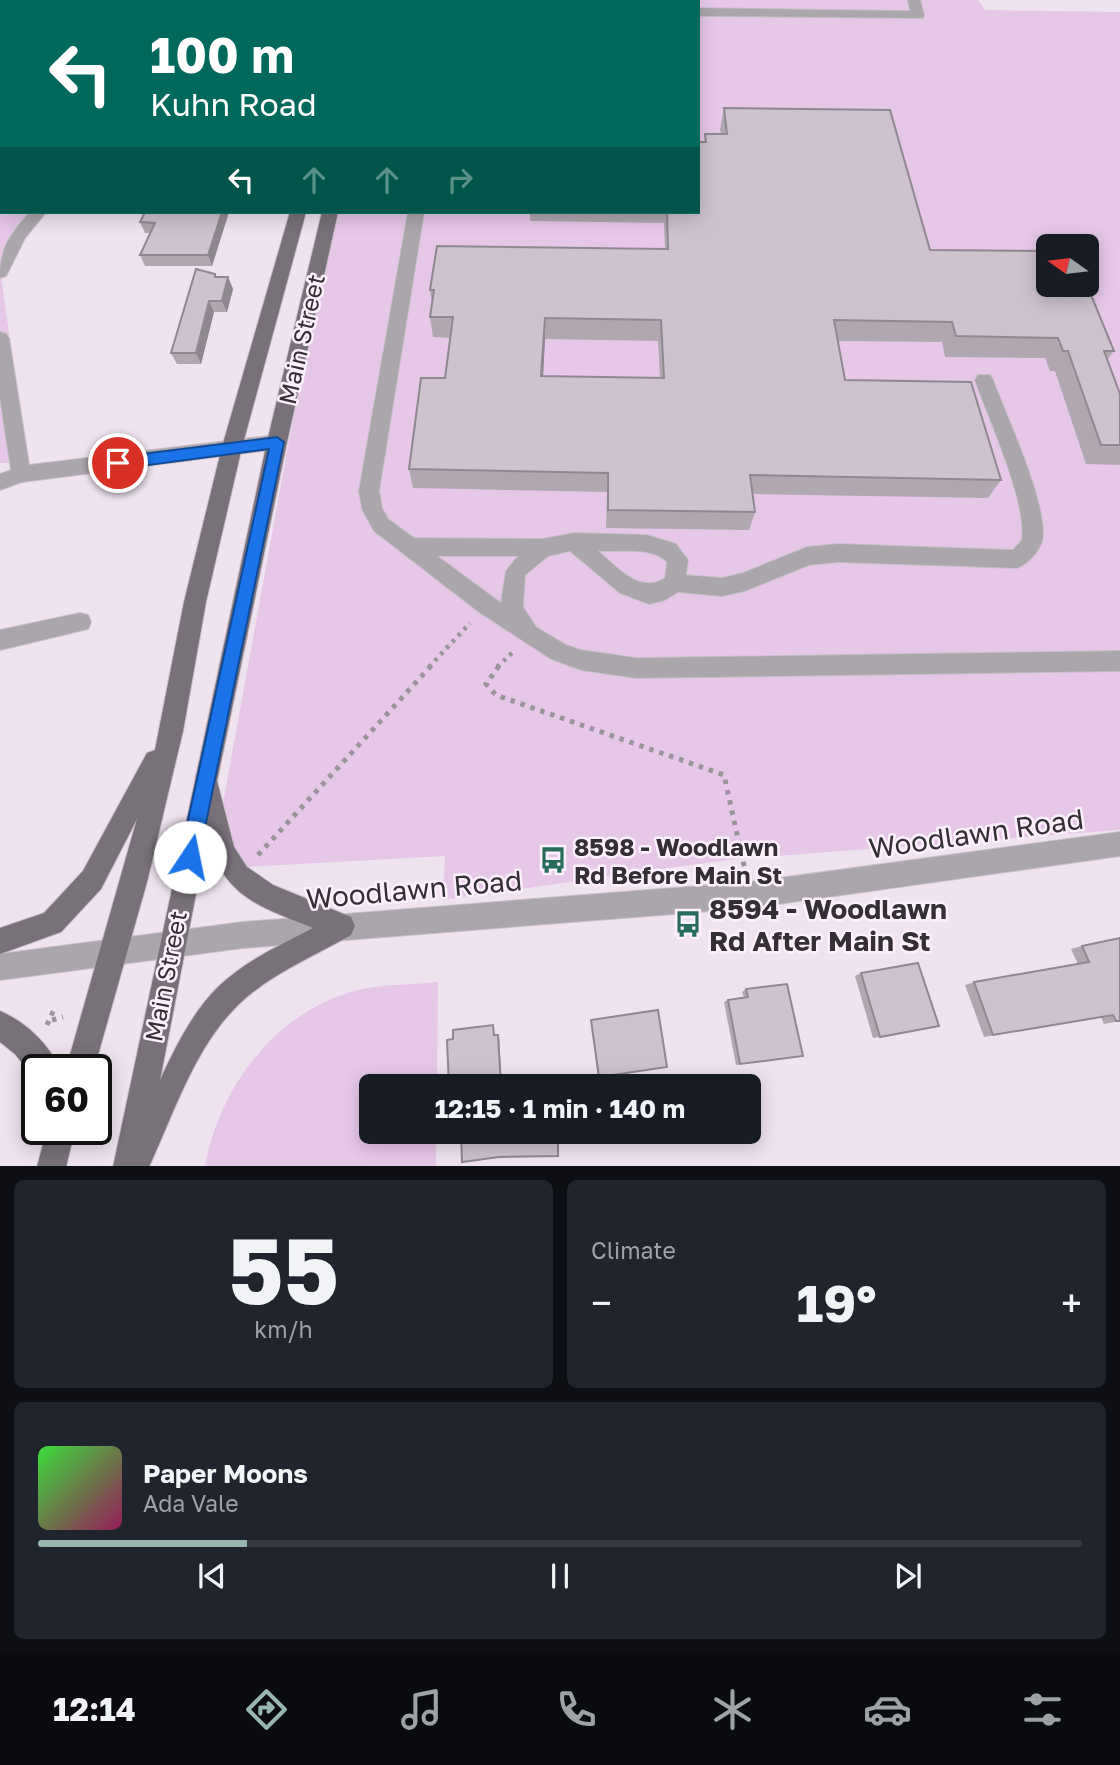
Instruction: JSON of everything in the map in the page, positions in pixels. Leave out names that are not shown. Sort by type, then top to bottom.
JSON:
[{"type":"main road","name":"Main Street","points":[[84,1054],[115,952],[171,731],[195,602],[232,447],[297,214]]},
{"type":"main road","name":"Main Street","points":[[128,1166],[277,442],[330,214]]},
{"type":"main road","points":[[0,941],[52,923],[92,880],[171,731]]},
{"type":"main road","points":[[206,779],[222,847],[236,874],[252,888],[342,926]]},
{"type":"main road","points":[[134,1166],[198,1038],[227,998],[247,981],[342,926]]},
{"type":"main road","points":[[0,1026],[25,1044],[33,1054]]},
{"type":"main road","points":[[51,1166],[56,1145]]},
{"type":"street","points":[[700,12],[918,15],[914,0]]},
{"type":"street","points":[[0,272],[18,236],[36,214]]},
{"type":"street","points":[[416,214],[369,503],[382,525],[530,635],[559,652],[581,660],[636,668],[1120,661]]},
{"type":"street","points":[[0,338],[21,474]]},
{"type":"street","points":[[574,542],[627,586],[646,595],[662,593],[675,583],[722,587],[745,582],[807,556],[827,554],[1017,559],[1029,547],[1033,536],[1026,499],[984,380]]},
{"type":"street","points":[[0,482],[21,474],[277,442]]},
{"type":"street","points":[[0,470],[21,474]]},
{"type":"street","points":[[412,547],[542,548],[574,542],[647,544],[668,550],[678,560],[675,583]]},
{"type":"street","points":[[530,635],[512,609],[512,588],[516,571],[542,548]]},
{"type":"street","points":[[0,640],[80,622]]},
{"type":"street","name":"Woodlawn Road","points":[[0,967],[172,943],[342,926],[750,895],[1120,845]]},
{"type":"path","points":[[258,855],[487,605]]},
{"type":"path","points":[[530,635],[494,670],[486,684],[496,695],[724,775],[750,895]]},
{"type":"path","points":[[52,1020],[55,1007]]},
{"type":"path","points":[[46,1026],[52,1020],[63,1017]]},
{"type":"shaded area","points":[[700,0],[978,0],[985,10],[1120,12],[1120,830],[734,859],[443,900],[445,856],[211,869],[315,298],[335,214],[700,214]]},
{"type":"shaded area","points":[[0,214],[41,214],[0,269]]},
{"type":"shaded area","points":[[0,269],[27,463],[0,463]]},
{"type":"shaded area","points":[[438,982],[437,1074],[359,1074],[359,1144],[436,1144],[436,1166],[205,1166],[213,1136],[238,1081],[256,1056],[278,1034],[302,1015],[328,1000],[358,990]]},
{"type":"building","points":[[724,108],[890,110],[930,250],[1036,251],[1036,298],[1092,298],[1114,351],[1104,351],[1120,394],[1120,445],[1101,445],[1068,351],[1063,351],[1058,338],[956,336],[952,322],[834,320],[845,380],[971,382],[1001,480],[750,475],[755,512],[608,510],[608,473],[409,469],[421,378],[445,378],[453,317],[430,317],[434,290],[430,290],[437,246],[668,249],[667,214],[700,214],[700,142],[706,142],[705,134],[727,134]],"holes":[[[545,318],[661,320],[664,378],[541,376]]]},
{"type":"building","points":[[144,214],[221,214],[208,255],[140,255],[155,223],[140,222]]},
{"type":"building","points":[[196,269],[215,274],[215,277],[228,277],[222,301],[209,301],[196,353],[171,353]]},
{"type":"building","points":[[1120,938],[1120,1021],[1116,1021],[1113,1015],[993,1035],[974,982],[1089,962],[1082,946]]},
{"type":"building","points":[[918,963],[939,1026],[880,1037],[861,973]]},
{"type":"building","points":[[787,984],[803,1056],[740,1064],[728,1000],[748,997],[746,989]]},
{"type":"building","points":[[658,1010],[667,1067],[619,1074],[599,1074],[591,1020]]},
{"type":"building","points":[[493,1025],[494,1035],[498,1035],[500,1074],[448,1074],[447,1040],[453,1039],[453,1030]]},
{"type":"building","points":[[461,1144],[558,1144],[558,1156],[499,1157],[462,1162]]},
{"type":"place","name":"8598 - Woodlawn Rd Before Main St","points":[[553,860]]},
{"type":"place","name":"8594 - Woodlawn Rd After Main St","points":[[688,924]]},
{"type":"route","points":[[118,463],[277,442],[190,857]]}]
